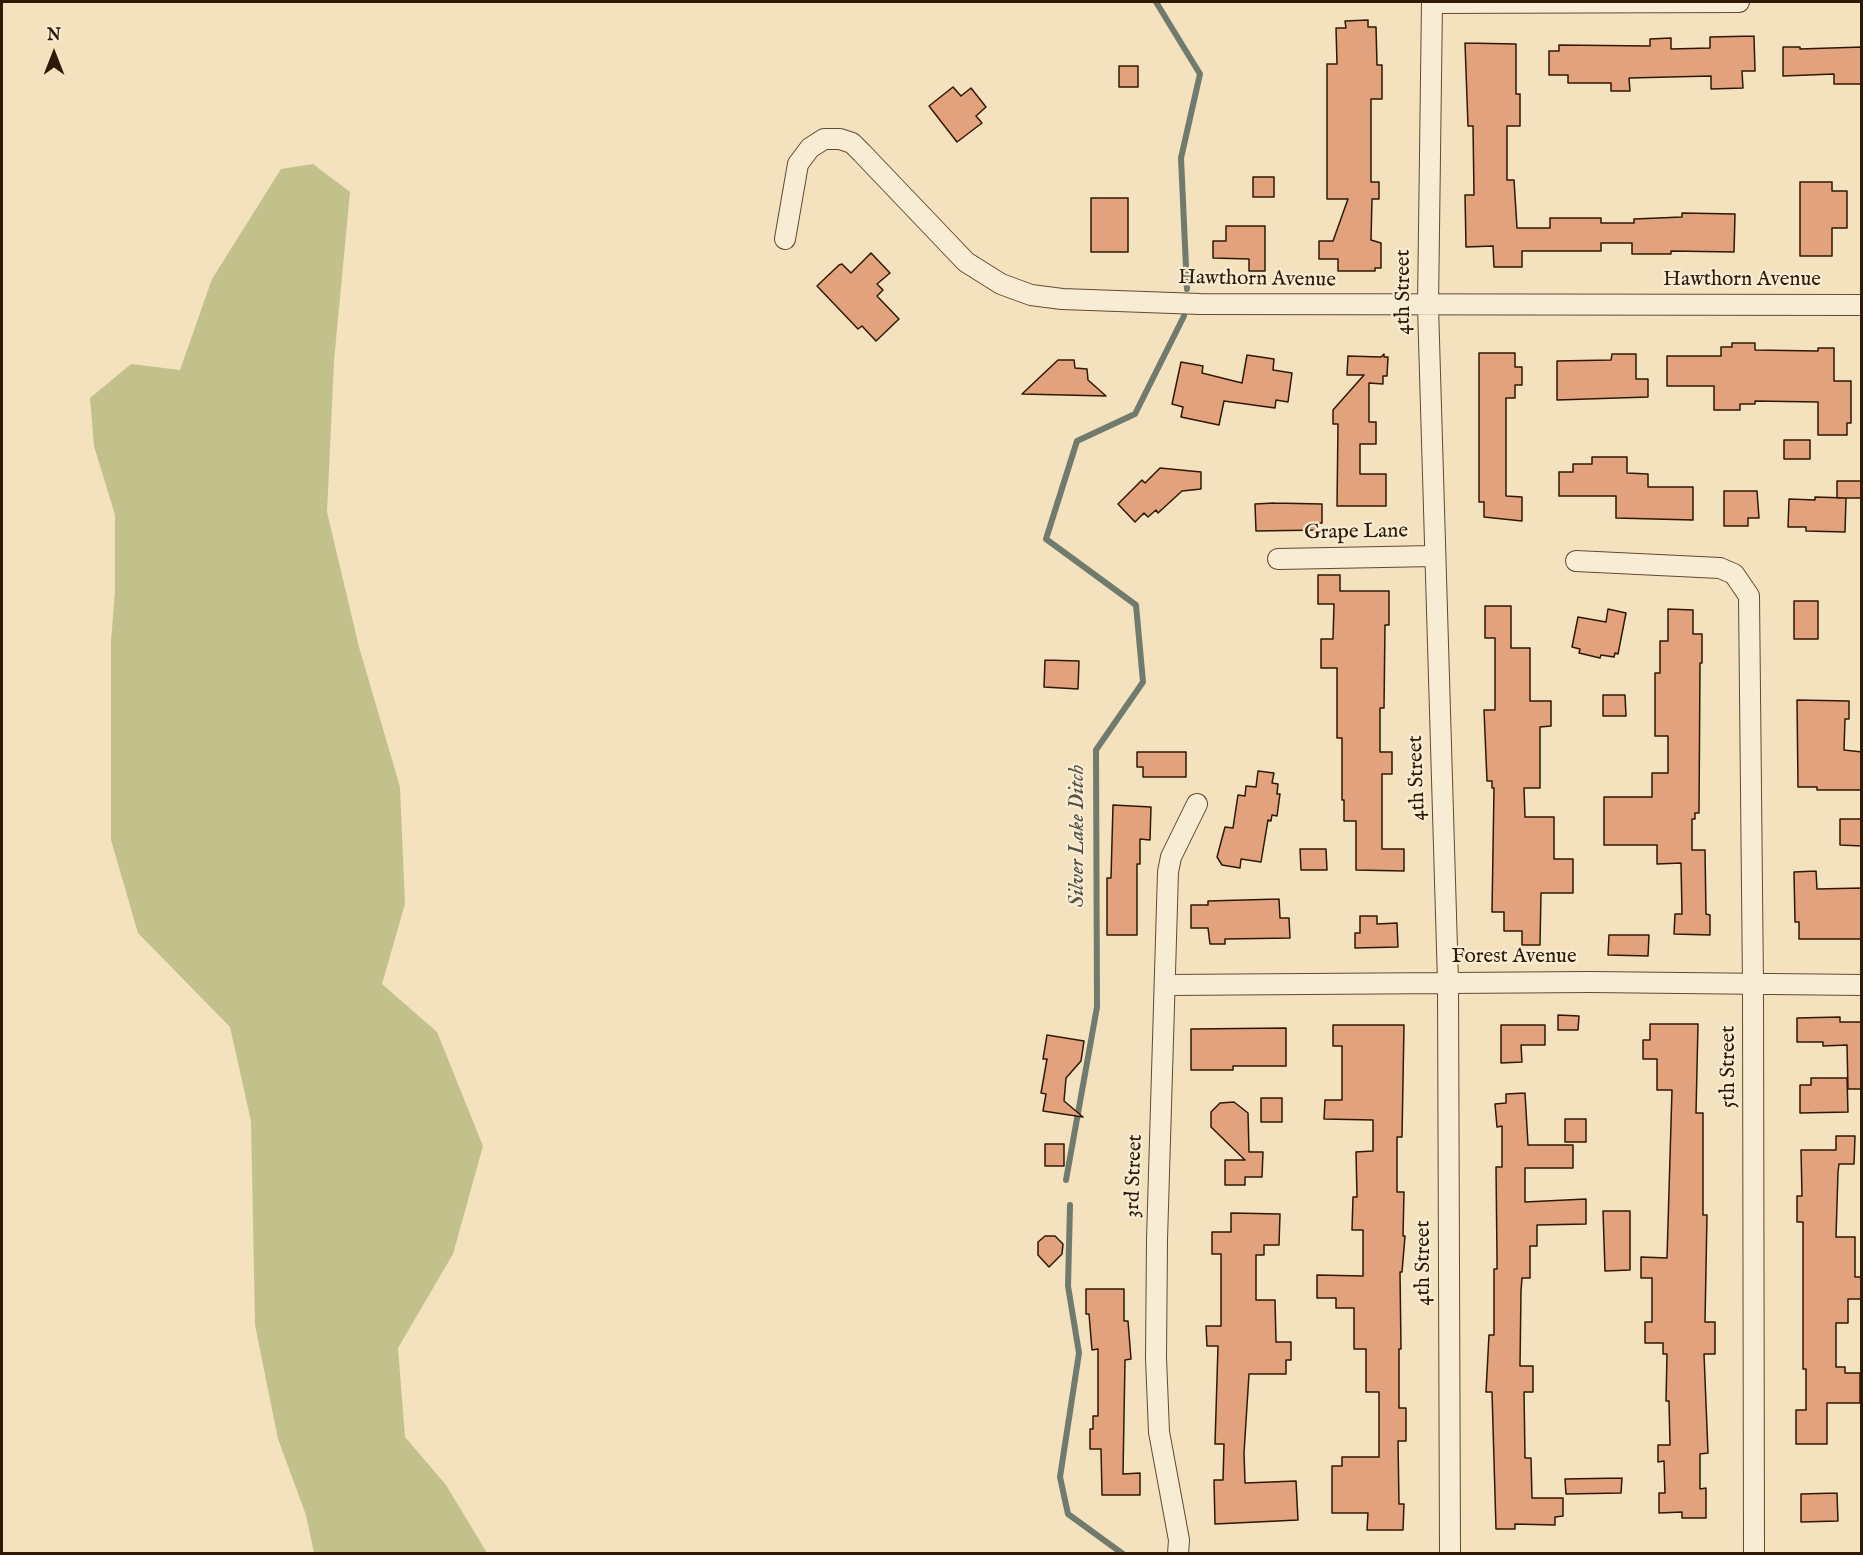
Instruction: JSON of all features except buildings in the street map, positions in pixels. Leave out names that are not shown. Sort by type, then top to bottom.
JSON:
[{"type":"street","points":[[1432,2],[1739,2]]},
{"type":"street","name":"4th Street","points":[[1432,2],[1428,306],[1448,982],[1450,1554]]},
{"type":"street","name":"Hawthorn Avenue","points":[[785,239],[798,164],[810,148],[824,140],[840,139],[852,143],[966,262],[990,279],[1031,295],[1062,299],[1146,302],[1428,306],[1862,305]]},
{"type":"street","name":"Grape Lane","points":[[1278,559],[1435,556]]},
{"type":"street","name":"5th Street","points":[[1576,561],[1720,568],[1734,574],[1742,582],[1749,596],[1753,985],[1754,1554]]},
{"type":"street","name":"3rd Street","points":[[1178,1554],[1179,1540],[1159,1432],[1156,1358],[1168,872],[1171,857],[1197,804]]},
{"type":"street","name":"Forest Avenue","points":[[1166,985],[1448,982],[1862,985]]},
{"type":"shaded area","points":[[313,164],[350,192],[334,361],[327,512],[359,647],[400,787],[405,904],[382,984],[437,1032],[483,1146],[453,1254],[398,1348],[405,1437],[446,1485],[487,1553],[314,1553],[306,1515],[278,1439],[255,1325],[251,1121],[230,1027],[138,933],[111,840],[111,641],[115,590],[115,515],[94,446],[90,398],[131,364],[180,370],[212,279],[281,169]]},
{"type":"waterway","name":"Silver Lake Ditch","points":[[1156,2],[1200,74],[1181,158],[1187,289]]},
{"type":"waterway","name":"Silver Lake Ditch","points":[[1066,1180],[1097,1007],[1096,750],[1143,682],[1136,605],[1046,539],[1077,441],[1135,414],[1184,316]]},
{"type":"waterway","name":"Silver Lake Ditch","points":[[1070,1205],[1068,1286],[1079,1353],[1060,1477],[1068,1514],[1123,1554]]}]
